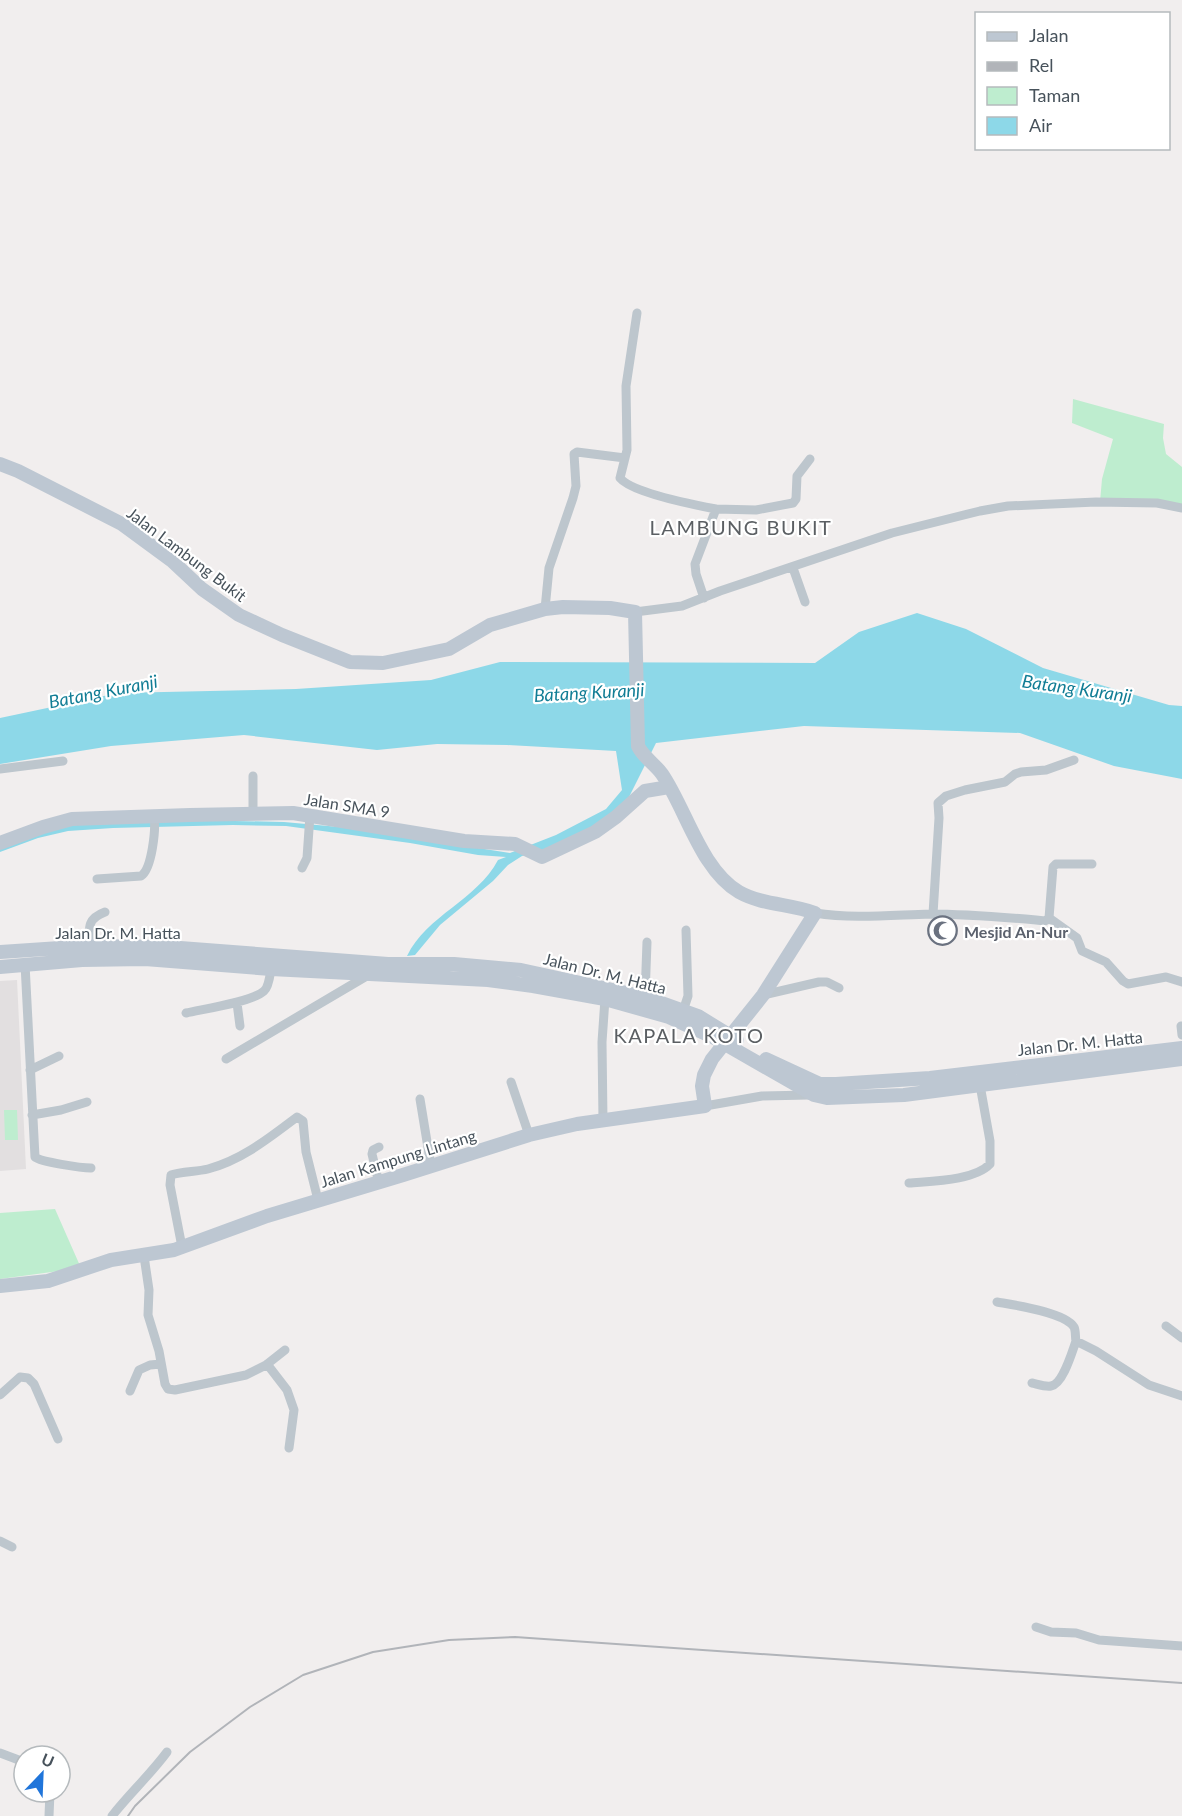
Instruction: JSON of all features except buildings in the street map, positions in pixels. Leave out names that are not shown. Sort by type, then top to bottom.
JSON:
[{"type":"street","points":[[637,314],[626,386],[627,450],[620,478],[648,492],[716,509],[756,510],[793,503],[796,499],[797,476],[810,459]]},
{"type":"street","points":[[545,609],[549,568],[576,486],[574,454],[577,452],[625,458]]},
{"type":"street","name":"Jalan Lambung Bukit","points":[[0,464],[122,524],[171,560],[202,589],[239,615],[350,662],[383,663],[449,649],[490,625],[545,609],[610,608],[635,612]]},
{"type":"street","points":[[1092,864],[1056,864],[1053,867],[1050,915],[1045,921],[933,914],[835,916],[761,901],[740,893],[728,884],[706,854],[663,775],[638,746],[635,612],[682,606],[892,533],[980,511],[1008,506],[1106,502],[1157,503],[1182,508]]},
{"type":"street","points":[[704,598],[695,564],[716,509]]},
{"type":"street","points":[[793,568],[805,602]]},
{"type":"street","points":[[933,914],[938,807],[941,800],[965,790],[1005,782],[1021,772],[1047,770],[1074,760]]},
{"type":"street","points":[[0,769],[63,761]]},
{"type":"street","points":[[253,776],[253,814]]},
{"type":"street","name":"Jalan SMA 9","points":[[0,843],[72,819],[154,821],[253,814],[310,819],[489,844],[503,842],[542,856],[595,832],[616,817],[639,795],[652,789],[669,787]]},
{"type":"street","points":[[302,868],[307,858],[310,819]]},
{"type":"street","points":[[97,879],[144,874],[150,861],[154,821]]},
{"type":"street","points":[[0,967],[84,951],[92,919],[105,912]]},
{"type":"street","points":[[705,1106],[702,1086],[704,1075],[712,1059],[763,995],[815,913]]},
{"type":"street","points":[[1049,918],[1077,938],[1082,951],[1106,962],[1128,984],[1166,977],[1182,982]]},
{"type":"street","points":[[683,1011],[688,996],[686,930]]},
{"type":"street","points":[[645,997],[647,942]]},
{"type":"street","name":"Jalan Dr. M. Hatta","points":[[0,952],[179,948],[364,970],[507,982],[605,999],[669,1017],[728,1040],[817,1090],[827,1098],[904,1095],[980,1085],[1013,1074],[1182,1048]]},
{"type":"street","name":"Jalan Dr. M. Hatta","points":[[84,951],[271,969],[343,973],[388,964],[454,964],[521,970],[645,997],[698,1017],[728,1040]]},
{"type":"street","points":[[25,964],[35,1157],[45,1162],[91,1168]]},
{"type":"street","points":[[186,1012],[237,1002],[265,990],[271,969]]},
{"type":"street","points":[[226,1059],[364,970]]},
{"type":"street","points":[[763,995],[819,982],[827,982],[839,988]]},
{"type":"street","points":[[603,1121],[602,1061],[605,999]]},
{"type":"street","points":[[237,1002],[240,1026]]},
{"type":"street","points":[[30,1070],[59,1056]]},
{"type":"street","name":"Jalan Dr. M. Hatta","points":[[817,1090],[930,1078],[1124,1068],[1182,1059]]},
{"type":"street","points":[[512,1082],[529,1135]]},
{"type":"street","points":[[909,1184],[974,1175],[990,1164],[990,1141],[980,1085]]},
{"type":"street","name":"Jalan Kampung Lintang","points":[[0,1286],[48,1281],[111,1260],[144,1256],[182,1247],[252,1221],[529,1135],[577,1124],[817,1090]]},
{"type":"street","points":[[420,1100],[431,1167]]},
{"type":"street","points":[[32,1115],[61,1110],[87,1102]]},
{"type":"street","points":[[182,1247],[170,1185],[171,1175],[207,1169],[230,1161],[255,1149],[297,1117],[303,1121],[306,1152],[318,1200]]},
{"type":"street","points":[[379,1147],[373,1150],[372,1156],[379,1183]]},
{"type":"street","points":[[144,1256],[149,1290],[148,1315],[159,1351],[166,1387],[171,1390],[246,1375],[267,1364],[285,1350]]},
{"type":"street","points":[[997,1302],[1039,1309],[1074,1327],[1076,1341],[1065,1370],[1055,1384],[1048,1386],[1032,1383]]},
{"type":"street","points":[[1166,1326],[1182,1338]]},
{"type":"street","points":[[1076,1341],[1149,1385],[1182,1396]]},
{"type":"street","points":[[130,1391],[139,1370],[150,1365],[161,1364]]},
{"type":"street","points":[[267,1364],[287,1390],[294,1410],[289,1448]]},
{"type":"street","points":[[0,1395],[20,1377],[28,1378],[34,1384],[58,1439]]},
{"type":"street","points":[[0,1541],[12,1547]]},
{"type":"street","points":[[1036,1627],[1051,1632],[1076,1633],[1099,1640],[1182,1646]]},
{"type":"street","points":[[112,1816],[167,1752]]},
{"type":"shaded area","points":[[17,980],[26,1169],[0,1171],[0,981]]},
{"type":"green space","points":[[1073,399],[1164,424],[1163,438],[1166,454],[1182,467],[1182,506],[1100,502],[1102,479],[1113,439],[1072,423]]},
{"type":"green space","points":[[4,1110],[17,1110],[18,1140],[5,1140]]},
{"type":"green space","points":[[55,1209],[81,1268],[0,1279],[0,1213]]},
{"type":"water","name":"Batang Kuranji","points":[[917,613],[966,629],[1043,668],[1169,705],[1182,706],[1182,779],[1114,766],[1020,733],[804,726],[656,743],[625,805],[601,825],[537,853],[522,856],[508,865],[493,881],[440,925],[415,955],[407,956],[427,929],[478,886],[498,860],[506,857],[478,855],[286,826],[233,825],[68,831],[38,838],[0,852],[0,846],[75,823],[191,820],[284,822],[350,828],[510,853],[556,835],[606,809],[622,790],[616,751],[507,745],[437,744],[377,750],[244,735],[111,746],[0,764],[0,718],[118,693],[296,689],[431,680],[500,662],[815,663],[859,632]]},
{"type":"railway","points":[[128,1816],[135,1806],[190,1752],[250,1707],[303,1675],[373,1652],[449,1640],[515,1637],[1182,1683]]},
{"type":"place","name":"Mesjid An-Nur","points":[[943,931]]},
{"type":"district","name":"LAMBUNG BUKIT","points":[[741,527]]},
{"type":"district","name":"KAPALA KOTO","points":[[689,1035]]}]
